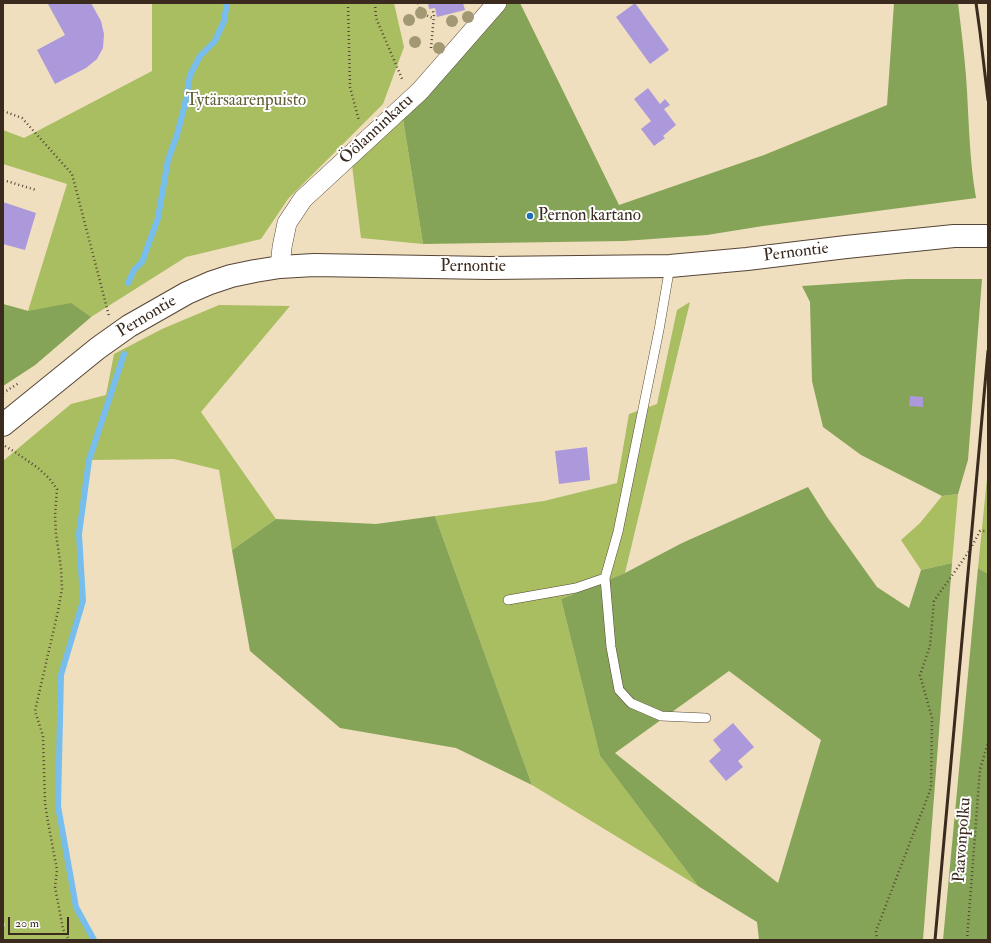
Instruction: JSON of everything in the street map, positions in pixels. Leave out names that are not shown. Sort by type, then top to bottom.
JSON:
[{"type":"street","name":"Öölanninkatu","points":[[280,267],[287,223],[303,198],[414,96],[497,3]]},
{"type":"street","name":"Pernontie","points":[[3,425],[98,348],[129,326],[186,293],[231,276],[280,267],[314,265],[489,268],[670,266],[954,236],[988,236]]},
{"type":"lane","points":[[670,266],[659,330],[618,532],[605,578],[611,647],[619,690],[631,703],[661,716],[706,718]]},
{"type":"lane","points":[[508,600],[576,588],[605,578]]},
{"type":"path","points":[[348,3],[350,87],[361,126],[368,138]]},
{"type":"path","points":[[375,3],[376,18],[404,84],[414,96]]},
{"type":"path","points":[[418,3],[426,16],[433,18]]},
{"type":"path","points":[[433,11],[430,58],[436,72]]},
{"type":"path","points":[[3,111],[22,118],[72,174],[109,318]]},
{"type":"path","points":[[3,180],[36,190]]},
{"type":"path","points":[[3,445],[38,468],[49,478],[57,489],[55,521],[62,589],[35,711],[43,736],[45,803],[57,870],[55,887],[63,929],[69,940]]},
{"type":"path","points":[[877,940],[876,931],[931,788],[932,718],[920,675],[930,646],[934,601],[970,550],[980,531],[988,531]]},
{"type":"path","name":"Paavonpolku","points":[[967,940],[980,769],[988,743]]},
{"type":"green space","name":"Tytärsaarenpuisto","points":[[152,3],[394,3],[404,47],[383,104],[288,199],[261,239],[186,257],[91,317],[35,365],[3,386],[3,304],[28,311],[67,184],[3,164],[3,130],[24,138],[152,71]]},
{"type":"green space","points":[[508,3],[520,3],[619,205],[764,155],[887,105],[894,3],[958,3],[966,76],[972,168],[976,198],[763,226],[707,235],[624,241],[423,244],[403,119]]},
{"type":"green space","points":[[403,119],[423,244],[361,238],[352,165]]},
{"type":"green space","points":[[907,279],[982,279],[968,460],[958,494],[942,496],[861,455],[823,427],[812,381],[810,302],[802,286]]},
{"type":"green space","points":[[690,302],[625,573],[561,599],[600,756],[698,886],[532,785],[435,516],[544,501],[617,483],[629,414],[657,404],[677,310]]},
{"type":"green space","points":[[71,303],[91,317],[35,365],[3,386],[3,304],[28,311]]},
{"type":"green space","points":[[219,305],[290,306],[201,412],[276,519],[232,550],[219,470],[174,459],[89,460],[79,534],[83,601],[61,675],[58,806],[76,907],[94,940],[3,940],[3,927],[5,926],[3,918],[3,461],[71,404],[106,395],[114,354],[162,329]]},
{"type":"green space","points":[[988,478],[988,574],[978,568]]},
{"type":"green space","points":[[808,487],[827,517],[877,587],[909,608],[921,570],[952,563],[923,940],[759,940],[757,922],[698,886],[600,756],[561,599],[625,573],[682,543]],"holes":[[[729,671],[821,740],[778,883],[615,753]]]},
{"type":"green space","points":[[958,494],[952,563],[921,570],[901,540],[920,523],[942,496]]},
{"type":"green space","points":[[435,516],[532,785],[456,748],[340,728],[250,651],[232,550],[276,519],[376,524]]},
{"type":"green space","points":[[978,568],[988,574],[988,940],[943,940]]},
{"type":"building","points":[[91,3],[101,21],[104,34],[103,48],[97,59],[86,68],[55,84],[37,50],[65,35],[48,4]]},
{"type":"building","points":[[428,3],[463,3],[465,10],[437,17],[435,8],[429,9]]},
{"type":"building","points":[[635,3],[669,50],[650,64],[616,17]]},
{"type":"building","points":[[648,88],[660,104],[665,99],[670,105],[664,109],[676,125],[663,136],[665,138],[654,146],[641,129],[651,121],[634,99]]},
{"type":"building","points":[[3,202],[36,213],[25,250],[3,244]]},
{"type":"building","points":[[910,396],[923,397],[923,407],[909,406]]},
{"type":"building","points":[[587,447],[590,480],[559,484],[555,451]]},
{"type":"building","points":[[733,723],[754,747],[738,761],[743,767],[726,781],[709,761],[721,750],[713,740]]},
{"type":"waterway","points":[[128,283],[134,270],[142,262],[158,218],[168,160],[177,135],[185,104],[190,75],[200,56],[215,41],[224,21],[227,3]]},
{"type":"waterway","points":[[94,940],[76,907],[58,806],[61,675],[83,601],[79,534],[89,460],[124,354]]},
{"type":"railway","points":[[976,3],[988,100]]},
{"type":"railway","points":[[935,940],[988,351]]},
{"type":"place","name":"Pernon kartano","points":[[530,216]]}]
